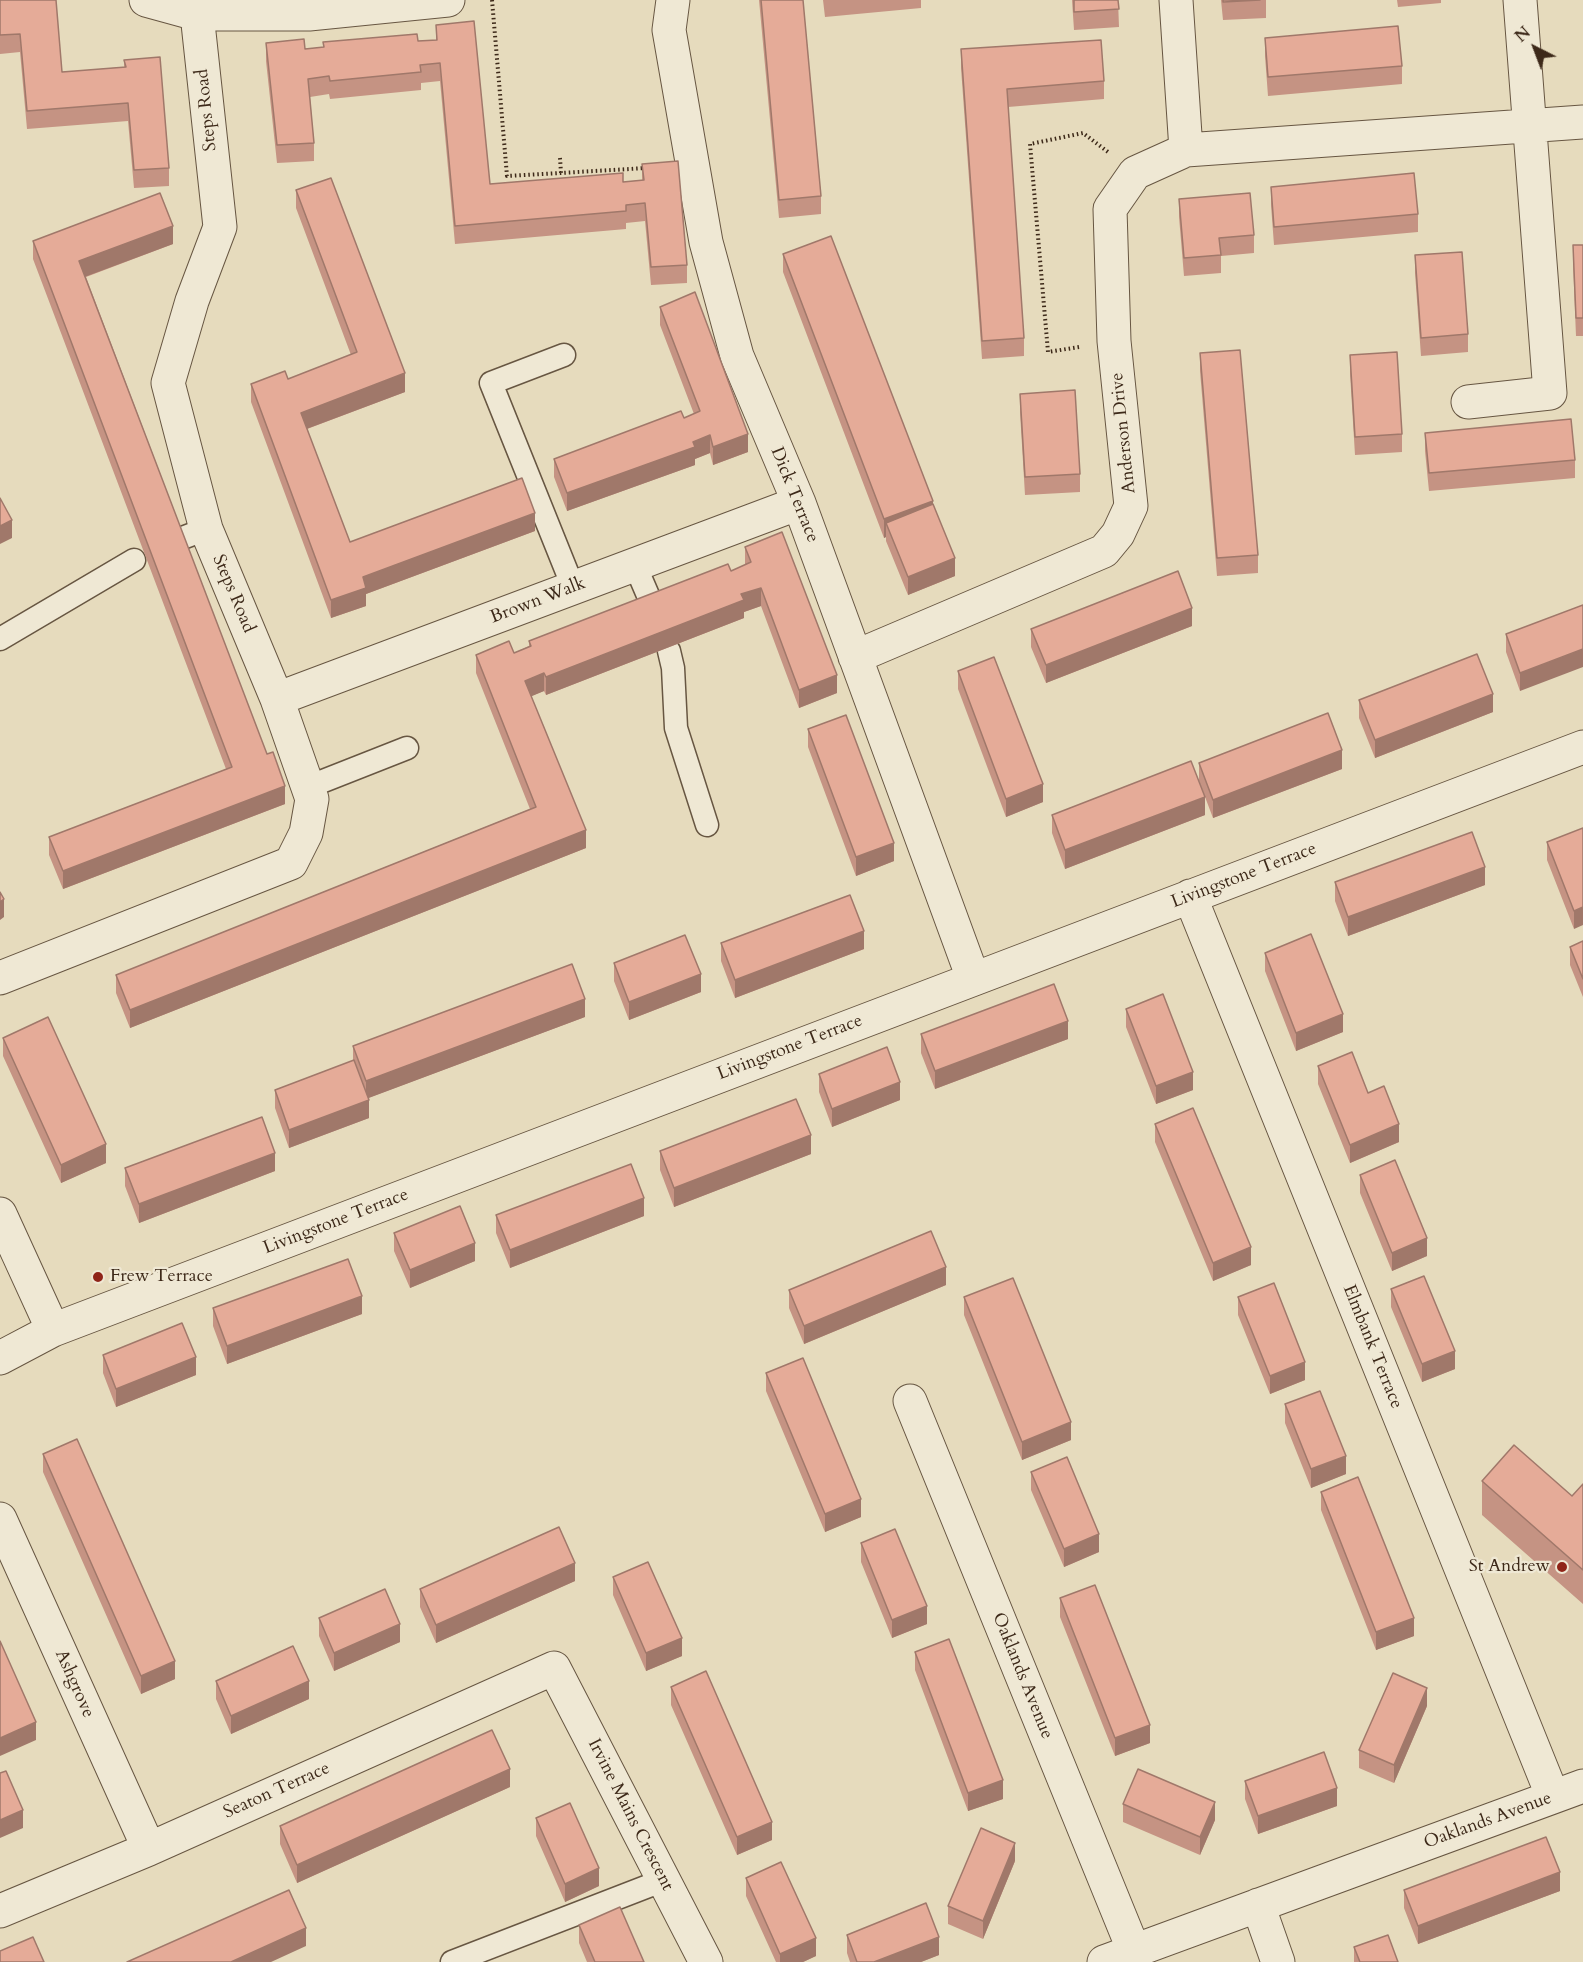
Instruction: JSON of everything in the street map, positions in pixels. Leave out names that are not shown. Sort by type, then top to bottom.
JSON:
[{"type":"street","points":[[146,0],[197,14],[309,14],[448,0]]},
{"type":"street","name":"Dick Terrace","points":[[673,0],[669,30],[706,242],[737,356],[799,503],[973,978]]},
{"type":"street","points":[[1176,0],[1186,150]]},
{"type":"street","points":[[1468,402],[1550,393],[1520,0]]},
{"type":"street","name":"Steps Road","points":[[0,978],[291,862],[306,832],[312,799],[277,699],[195,533],[168,383],[192,301],[220,227],[197,14]]},
{"type":"street","points":[[1135,173],[1186,150],[1583,122]]},
{"type":"street","name":"Anderson Drive","points":[[855,657],[1104,550],[1118,534],[1131,506],[1114,341],[1110,210],[1135,173]]},
{"type":"street","name":"Brown Walk","points":[[277,699],[799,503]]},
{"type":"street","name":"Livingstone Terrace","points":[[0,1358],[53,1330],[1583,747]]},
{"type":"street","name":"Elmbank Terrace","points":[[1190,896],[1553,1797]]},
{"type":"street","points":[[0,1215],[53,1330]]},
{"type":"street","name":"Oaklands Avenue","points":[[910,1401],[1134,1951]]},
{"type":"street","name":"Ashgrove","points":[[0,1519],[149,1849]]},
{"type":"street","name":"Seaton Terrace","points":[[0,1911],[149,1849],[554,1668]]},
{"type":"street","name":"Irvine Mains Crescent","points":[[554,1668],[706,1962]]},
{"type":"street","name":"Oaklands Avenue","points":[[1104,1962],[1583,1786]]},
{"type":"street","points":[[1258,1905],[1278,1962]]},
{"type":"lane","points":[[564,355],[490,383],[573,587]]},
{"type":"lane","points":[[0,639],[134,560]]},
{"type":"lane","points":[[635,565],[653,607]]},
{"type":"lane","points":[[669,651],[673,668],[676,728],[707,825]]},
{"type":"lane","points":[[308,787],[407,748]]},
{"type":"lane","points":[[452,1962],[664,1880]]},
{"type":"path","points":[[492,0],[507,176],[693,165]]},
{"type":"path","points":[[1114,341],[1048,352],[1030,144],[1083,133],[1135,173]]},
{"type":"path","points":[[560,158],[561,173]]},
{"type":"building","points":[[0,0],[56,0],[62,72],[126,67],[124,60],[160,57],[169,168],[134,170],[128,103],[27,111],[20,34],[0,35]]},
{"type":"building","points":[[761,0],[803,0],[821,196],[779,200]]},
{"type":"building","points":[[1074,0],[1118,0],[1119,9],[1074,12]]},
{"type":"building","points":[[1223,0],[1260,0],[1223,2]]},
{"type":"building","points":[[474,21],[490,184],[623,173],[623,182],[644,180],[642,164],[678,161],[687,265],[651,267],[645,203],[626,205],[626,211],[455,226],[440,63],[420,65],[421,72],[330,81],[329,76],[308,79],[314,143],[277,145],[266,43],[304,39],[305,49],[324,47],[323,42],[417,34],[418,41],[437,40],[436,25]]},
{"type":"building","points":[[1398,26],[1402,66],[1268,77],[1265,38]]},
{"type":"building","points":[[1101,40],[1104,81],[1007,89],[1024,338],[982,341],[961,49]]},
{"type":"building","points":[[1414,173],[1418,214],[1274,227],[1271,187]]},
{"type":"building","points":[[331,178],[405,373],[301,413],[350,542],[522,478],[535,513],[363,577],[366,588],[331,600],[251,384],[285,371],[288,379],[357,352],[296,190]]},
{"type":"building","points":[[160,193],[173,226],[79,261],[267,754],[273,752],[285,786],[63,871],[49,837],[232,767],[33,241]]},
{"type":"building","points":[[1250,193],[1254,235],[1219,238],[1221,255],[1184,258],[1179,199]]},
{"type":"building","points":[[831,236],[933,501],[884,519],[783,254]]},
{"type":"building","points":[[1573,245],[1583,245],[1583,318],[1576,318]]},
{"type":"building","points":[[1462,252],[1468,334],[1421,338],[1415,255]]},
{"type":"building","points":[[695,292],[748,434],[713,447],[710,435],[693,442],[695,447],[567,493],[554,459],[681,411],[684,418],[700,411],[660,307]]},
{"type":"building","points":[[1240,350],[1258,555],[1217,558],[1200,353]]},
{"type":"building","points":[[1397,352],[1402,434],[1355,437],[1350,355]]},
{"type":"building","points":[[1075,390],[1080,474],[1025,477],[1020,394]]},
{"type":"building","points":[[1571,419],[1575,460],[1429,473],[1425,433]]},
{"type":"building","points":[[0,498],[12,520],[0,526]]},
{"type":"building","points":[[933,504],[955,558],[908,577],[886,523]]},
{"type":"building","points":[[782,532],[837,675],[799,690],[761,588],[741,594],[744,600],[546,677],[544,673],[525,681],[586,830],[130,1010],[116,975],[536,807],[476,655],[509,641],[514,653],[531,646],[529,641],[728,564],[731,571],[751,562],[745,547]]},
{"type":"building","points":[[1178,571],[1192,608],[1046,665],[1031,629]]},
{"type":"building","points":[[1583,605],[1583,649],[1520,673],[1506,634]]},
{"type":"building","points":[[1477,654],[1493,694],[1375,740],[1359,700]]},
{"type":"building","points":[[994,657],[1043,784],[1006,799],[958,671]]},
{"type":"building","points":[[1328,713],[1342,750],[1213,800],[1199,763]]},
{"type":"building","points":[[846,715],[894,843],[856,857],[808,729]]},
{"type":"building","points":[[1191,761],[1205,797],[1065,850],[1052,815]]},
{"type":"building","points":[[1583,828],[1583,907],[1574,911],[1547,842]]},
{"type":"building","points":[[1472,832],[1485,867],[1348,917],[1335,882]]},
{"type":"building","points":[[850,895],[864,931],[735,980],[721,943]]},
{"type":"building","points":[[1311,934],[1343,1014],[1296,1033],[1265,953]]},
{"type":"building","points":[[685,935],[701,974],[629,1002],[614,963]]},
{"type":"building","points":[[1583,941],[1583,979],[1570,947]]},
{"type":"building","points":[[572,964],[585,999],[366,1081],[353,1046]]},
{"type":"building","points":[[1054,984],[1068,1021],[935,1071],[921,1034]]},
{"type":"building","points":[[1163,994],[1193,1072],[1156,1086],[1126,1009]]},
{"type":"building","points":[[48,1017],[106,1144],[61,1165],[3,1038]]},
{"type":"building","points":[[887,1047],[900,1082],[832,1109],[819,1074]]},
{"type":"building","points":[[1352,1052],[1368,1093],[1384,1086],[1399,1124],[1350,1145],[1318,1066]]},
{"type":"building","points":[[354,1060],[369,1100],[289,1130],[275,1090]]},
{"type":"building","points":[[796,1099],[811,1135],[674,1188],[660,1151]]},
{"type":"building","points":[[1193,1108],[1251,1247],[1213,1263],[1155,1124]]},
{"type":"building","points":[[262,1117],[275,1153],[139,1204],[125,1168]]},
{"type":"building","points":[[1395,1160],[1427,1238],[1392,1253],[1360,1175]]},
{"type":"building","points":[[631,1164],[644,1198],[510,1250],[496,1215]]},
{"type":"building","points":[[460,1206],[475,1243],[410,1270],[394,1233]]},
{"type":"building","points":[[931,1231],[946,1267],[804,1326],[789,1290]]},
{"type":"building","points":[[348,1259],[362,1296],[227,1346],[213,1308]]},
{"type":"building","points":[[1424,1276],[1455,1351],[1422,1364],[1391,1289]]},
{"type":"building","points":[[1013,1278],[1071,1422],[1022,1442],[964,1297]]},
{"type":"building","points":[[1274,1283],[1305,1362],[1270,1376],[1238,1297]]},
{"type":"building","points":[[182,1323],[196,1357],[116,1389],[103,1355]]},
{"type":"building","points":[[803,1358],[861,1499],[825,1514],[766,1373]]},
{"type":"building","points":[[1320,1391],[1346,1456],[1311,1469],[1285,1404]]},
{"type":"building","points":[[77,1439],[175,1661],[141,1676],[43,1454]]},
{"type":"building","points":[[1514,1445],[1572,1496],[1583,1484],[1583,1570],[1482,1481]]},
{"type":"building","points":[[1067,1457],[1099,1534],[1064,1549],[1031,1472]]},
{"type":"building","points":[[1358,1477],[1414,1618],[1376,1632],[1321,1492]]},
{"type":"building","points":[[559,1527],[575,1563],[436,1625],[420,1589]]},
{"type":"building","points":[[895,1529],[927,1606],[892,1620],[861,1543]]},
{"type":"building","points":[[648,1562],[682,1638],[646,1653],[613,1577]]},
{"type":"building","points":[[1095,1585],[1150,1725],[1115,1738],[1060,1598]]},
{"type":"building","points":[[385,1589],[400,1624],[334,1653],[319,1618]]},
{"type":"building","points":[[949,1639],[1003,1780],[968,1793],[915,1652]]},
{"type":"building","points":[[0,1641],[36,1722],[0,1738]]},
{"type":"building","points":[[293,1646],[309,1681],[231,1716],[216,1681]]},
{"type":"building","points":[[706,1671],[772,1822],[737,1837],[671,1687]]},
{"type":"building","points":[[1393,1673],[1427,1688],[1394,1765],[1359,1750]]},
{"type":"building","points":[[492,1730],[510,1769],[297,1865],[280,1826]]},
{"type":"building","points":[[1324,1752],[1337,1788],[1258,1816],[1245,1781]]},
{"type":"building","points":[[1138,1769],[1215,1802],[1200,1837],[1123,1804]]},
{"type":"building","points":[[6,1771],[23,1810],[0,1820],[0,1773]]},
{"type":"building","points":[[570,1803],[599,1868],[565,1884],[536,1818]]},
{"type":"building","points":[[981,1828],[1015,1843],[983,1921],[948,1906]]},
{"type":"building","points":[[1546,1837],[1560,1872],[1418,1926],[1404,1890]]},
{"type":"building","points":[[781,1862],[816,1938],[780,1954],[746,1878]]},
{"type":"building","points":[[289,1890],[306,1928],[231,1962],[127,1962]]},
{"type":"building","points":[[926,1903],[939,1937],[874,1962],[857,1962],[847,1935]]},
{"type":"building","points":[[620,1907],[644,1962],[595,1962],[579,1925]]},
{"type":"building","points":[[1388,1935],[1398,1962],[1360,1962],[1354,1947]]},
{"type":"building","points":[[33,1937],[44,1962],[0,1962],[0,1951]]},
{"type":"place","name":"Frew Terrace","points":[[98,1277]]},
{"type":"place","name":"St Andrew","points":[[1562,1567]]}]
